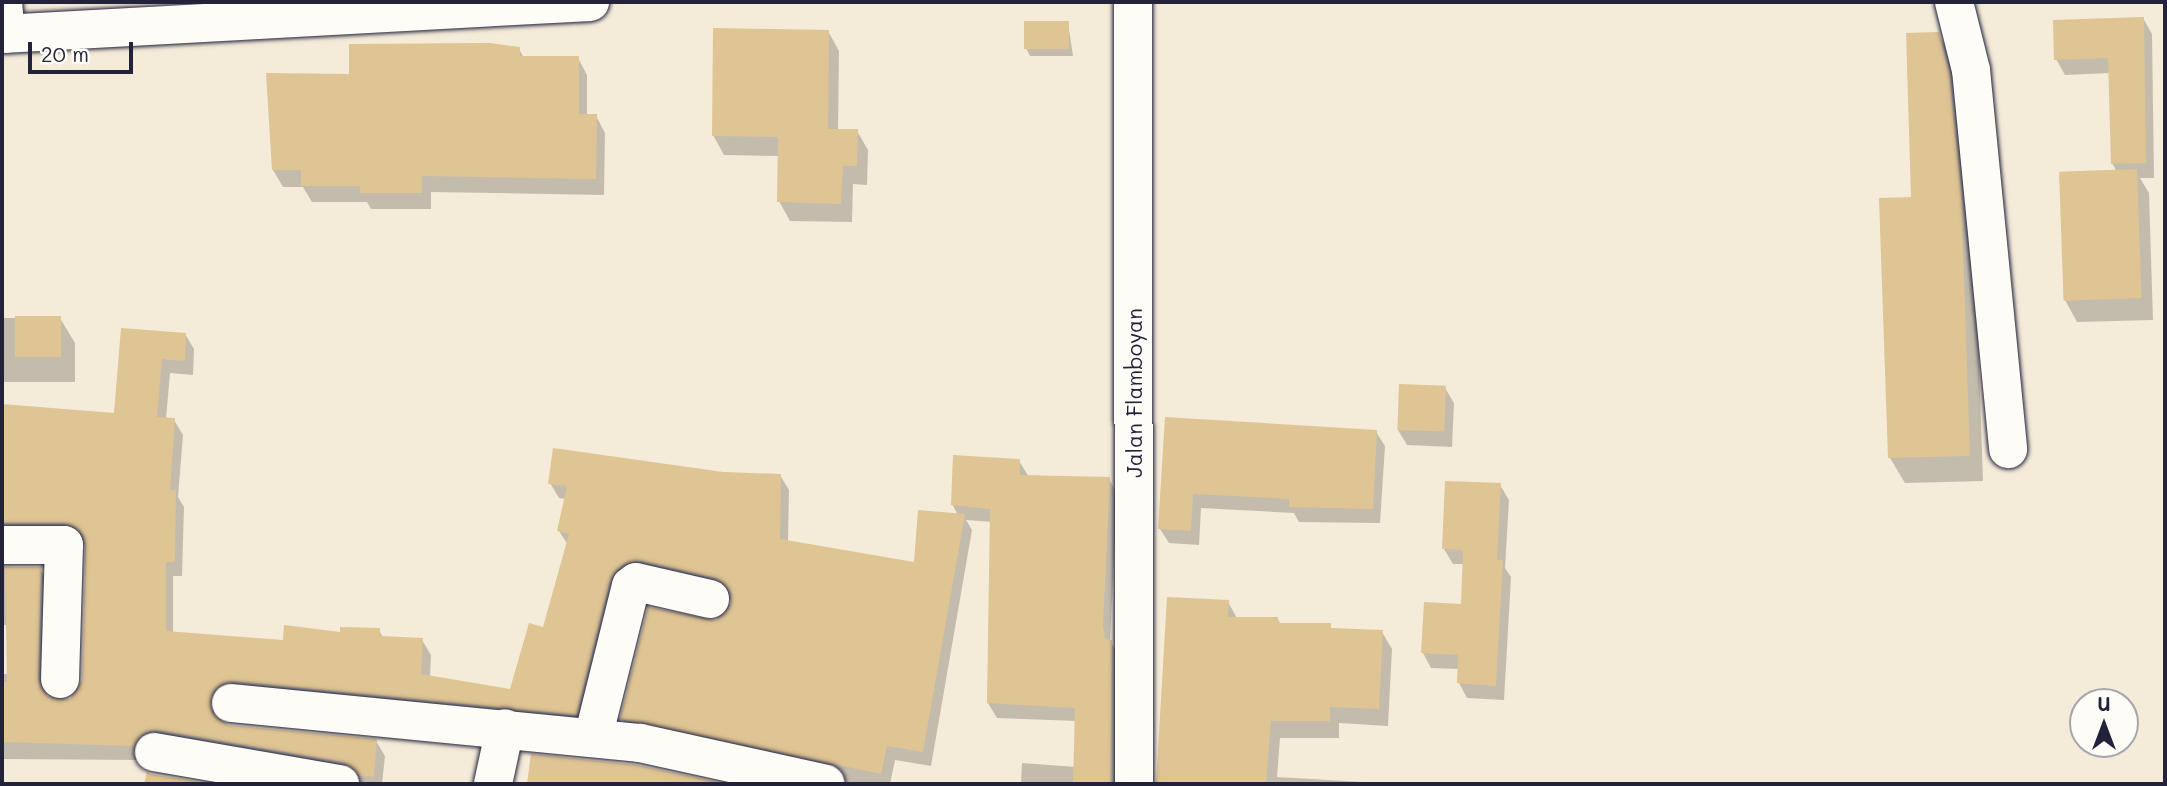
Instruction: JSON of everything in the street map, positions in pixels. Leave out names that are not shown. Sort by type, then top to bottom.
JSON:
[{"type":"main road","points":[[4,23],[590,2]]},
{"type":"main road","name":"Jalan Flamboyan","points":[[1133,2],[1135,784]]},
{"type":"main road","points":[[1954,2],[1971,70],[2008,449]]},
{"type":"main road","points":[[2,545],[64,545],[60,679]]},
{"type":"main road","points":[[593,738],[631,586],[636,582],[710,599]]},
{"type":"main road","points":[[231,703],[505,728],[640,744],[826,784]]},
{"type":"main road","points":[[493,784],[505,728]]},
{"type":"main road","points":[[155,752],[340,784]]},
{"type":"building","points":[[2144,17],[2146,163],[2111,164],[2108,58],[2054,60],[2053,20]]},
{"type":"building","points":[[1024,21],[1069,21],[1069,49],[1024,49]]},
{"type":"building","points":[[713,28],[829,30],[828,129],[858,129],[857,166],[843,166],[841,204],[777,202],[778,137],[712,136]]},
{"type":"building","points":[[1939,32],[1949,74],[1961,190],[1970,456],[1888,458],[1879,198],[1911,197],[1906,33]]},
{"type":"building","points":[[490,43],[520,47],[520,56],[579,56],[579,114],[597,114],[596,179],[422,176],[422,193],[360,193],[360,186],[301,186],[301,170],[272,170],[266,73],[349,74],[349,44]]},
{"type":"building","points":[[2137,169],[2142,298],[2064,301],[2059,172]]},
{"type":"building","points":[[15,316],[61,316],[61,357],[15,357]]},
{"type":"building","points":[[121,328],[186,333],[185,361],[162,359],[157,417],[175,418],[170,490],[176,490],[175,562],[166,562],[166,631],[283,640],[284,625],[340,632],[340,627],[380,628],[380,636],[423,638],[421,674],[510,689],[529,623],[543,627],[569,534],[557,531],[567,486],[548,484],[553,448],[723,472],[781,474],[780,539],[914,562],[918,510],[965,514],[923,752],[887,746],[881,774],[620,719],[648,607],[716,620],[731,603],[731,592],[716,578],[640,561],[622,565],[610,581],[576,715],[233,681],[213,691],[211,711],[228,725],[377,739],[374,777],[360,776],[344,762],[158,730],[146,732],[134,746],[2,742],[2,682],[7,682],[5,567],[41,567],[38,679],[48,697],[70,699],[82,680],[86,546],[83,534],[65,523],[2,523],[2,404],[114,413]]},
{"type":"building","points":[[1399,384],[1446,386],[1444,432],[1397,430]]},
{"type":"building","points":[[1165,417],[1377,430],[1373,509],[1289,507],[1289,499],[1193,494],[1191,531],[1158,529]]},
{"type":"building","points":[[953,455],[1020,459],[1020,475],[1110,477],[1103,625],[1105,639],[1112,640],[1110,784],[1073,784],[1075,708],[987,703],[990,509],[951,505]]},
{"type":"building","points":[[1445,481],[1501,483],[1497,560],[1503,560],[1496,686],[1457,683],[1458,655],[1421,653],[1424,602],[1461,604],[1463,550],[1442,549]]},
{"type":"building","points":[[1167,597],[1229,600],[1228,617],[1278,617],[1278,623],[1331,623],[1331,628],[1383,630],[1379,709],[1330,707],[1330,721],[1271,721],[1266,784],[1156,784]]},
{"type":"building","points":[[531,754],[637,765],[726,784],[527,784]]},
{"type":"building","points":[[147,772],[150,774],[212,784],[144,784]]}]
